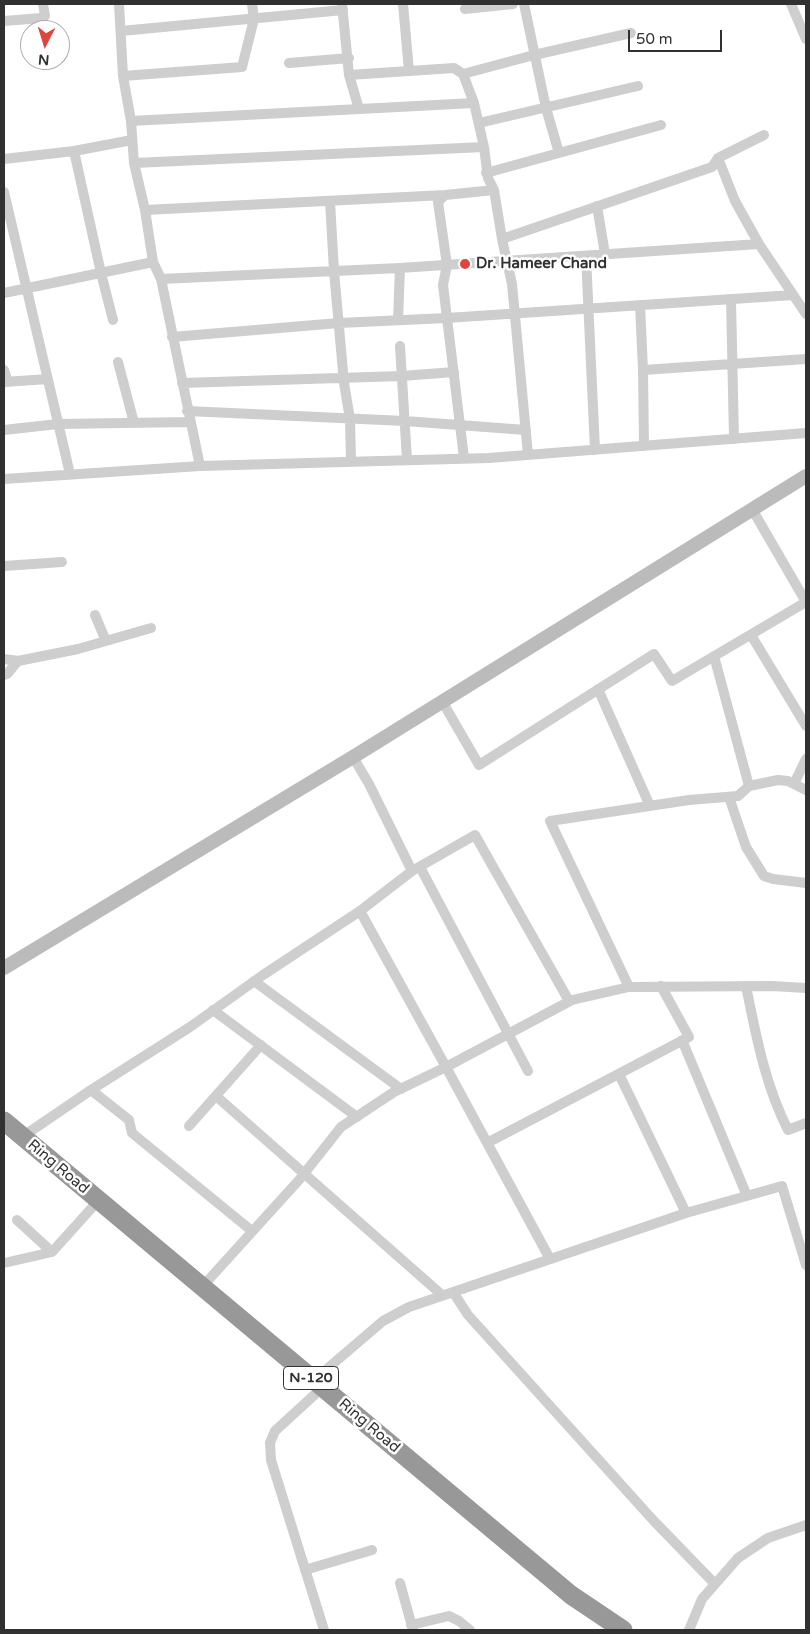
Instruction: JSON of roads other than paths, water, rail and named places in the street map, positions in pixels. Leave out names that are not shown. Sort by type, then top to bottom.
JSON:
[{"type":"highway","name":"Ring Road","points":[[4,1121],[572,1595],[623,1630]]},
{"type":"street","points":[[4,21],[42,18],[45,16],[42,4]]},
{"type":"street","points":[[119,4],[123,76],[131,121],[134,163],[145,210],[153,262],[160,279],[200,466]]},
{"type":"street","points":[[123,76],[242,67],[254,19],[252,4]]},
{"type":"street","points":[[404,4],[409,71]]},
{"type":"street","points":[[465,10],[513,4]]},
{"type":"street","points":[[524,4],[546,108],[559,153]]},
{"type":"street","points":[[121,31],[254,19],[343,7],[349,58],[349,76],[360,109]]},
{"type":"street","points":[[793,8],[806,12]]},
{"type":"street","points":[[793,8],[806,39]]},
{"type":"street","points":[[463,74],[534,55],[631,33]]},
{"type":"street","points":[[288,63],[349,58]]},
{"type":"street","points":[[349,76],[454,68],[463,74],[479,123],[484,147],[486,173],[494,190],[506,261],[512,284],[528,455]]},
{"type":"street","points":[[479,123],[638,86]]},
{"type":"street","points":[[131,121],[474,103]]},
{"type":"street","points":[[486,173],[661,125]]},
{"type":"street","points":[[502,239],[712,167],[718,158],[764,135]]},
{"type":"street","points":[[4,159],[74,151],[132,140]]},
{"type":"street","points":[[134,163],[484,147]]},
{"type":"street","points":[[74,151],[113,320]]},
{"type":"street","points":[[718,158],[735,201],[758,244],[806,314]]},
{"type":"street","points":[[145,210],[445,195],[494,190]]},
{"type":"street","points":[[4,192],[70,474]]},
{"type":"street","points":[[445,195],[438,202],[448,264],[444,284],[464,458]]},
{"type":"street","points":[[330,201],[334,271],[344,378],[350,419],[351,462]]},
{"type":"street","points":[[597,206],[605,254]]},
{"type":"street","points":[[160,279],[400,268],[758,244]]},
{"type":"street","points":[[586,256],[595,450]]},
{"type":"street","points":[[4,293],[153,262]]},
{"type":"street","points":[[398,320],[400,268]]},
{"type":"street","points":[[172,337],[339,323],[447,318],[793,295]]},
{"type":"street","points":[[730,299],[734,439]]},
{"type":"street","points":[[640,305],[644,446]]},
{"type":"street","points":[[400,346],[407,460]]},
{"type":"street","points":[[643,370],[806,359]]},
{"type":"street","points":[[118,362],[134,423]]},
{"type":"street","points":[[4,370],[6,382],[48,379]]},
{"type":"street","points":[[182,383],[402,376],[454,372]]},
{"type":"street","points":[[4,430],[58,424],[134,423],[189,416],[350,419],[526,430]]},
{"type":"street","points":[[4,478],[200,466],[528,455],[806,433]]},
{"type":"street","points":[[4,968],[353,756],[806,476]]},
{"type":"street","points":[[442,701],[479,766],[654,654],[672,681],[806,602],[752,510]]},
{"type":"street","points":[[4,566],[62,562]]},
{"type":"street","points":[[95,615],[106,641]]},
{"type":"street","points":[[4,660],[18,661],[78,649],[151,628]]},
{"type":"street","points":[[751,634],[806,726]]},
{"type":"street","points":[[714,656],[749,786]]},
{"type":"street","points":[[4,675],[18,661]]},
{"type":"street","points":[[598,689],[650,806]]},
{"type":"street","points":[[353,756],[528,1071]]},
{"type":"street","points":[[794,784],[806,759]]},
{"type":"street","points":[[629,987],[550,821],[689,800],[738,796],[749,786],[778,780],[788,781],[806,790]]},
{"type":"street","points":[[730,797],[746,847],[764,876],[772,879],[806,883]]},
{"type":"street","points":[[22,1137],[91,1090],[190,1027],[254,981],[360,911],[416,869],[474,836],[569,1001]]},
{"type":"street","points":[[360,911],[550,1259]]},
{"type":"street","points":[[254,981],[401,1089]]},
{"type":"street","points":[[487,1143],[689,1037],[661,986]]},
{"type":"street","points":[[746,986],[759,1047],[776,1108],[788,1130],[806,1123]]},
{"type":"street","points":[[202,1287],[304,1174],[341,1127],[401,1089],[569,1001],[629,987],[746,986],[806,988]]},
{"type":"street","points":[[213,1010],[357,1117]]},
{"type":"street","points":[[682,1040],[747,1196]]},
{"type":"street","points":[[189,1126],[261,1045]]},
{"type":"street","points":[[619,1074],[686,1213]]},
{"type":"street","points":[[91,1090],[129,1120],[132,1133],[252,1232]]},
{"type":"street","points":[[216,1096],[442,1296]]},
{"type":"street","points":[[324,1630],[271,1460],[270,1443],[275,1431],[383,1320],[409,1307],[686,1213],[782,1186],[806,1265]]},
{"type":"street","points":[[4,1263],[52,1252],[98,1201]]},
{"type":"street","points":[[17,1220],[52,1252]]},
{"type":"street","points":[[453,1292],[468,1315],[653,1520],[715,1584]]},
{"type":"street","points":[[689,1630],[702,1599],[738,1558],[768,1538],[806,1525]]},
{"type":"street","points":[[305,1570],[372,1550]]},
{"type":"street","points":[[400,1583],[412,1628],[449,1616],[470,1630]]},
{"type":"place","name":"Dr. Hameer Chand","points":[[465,264]]}]
